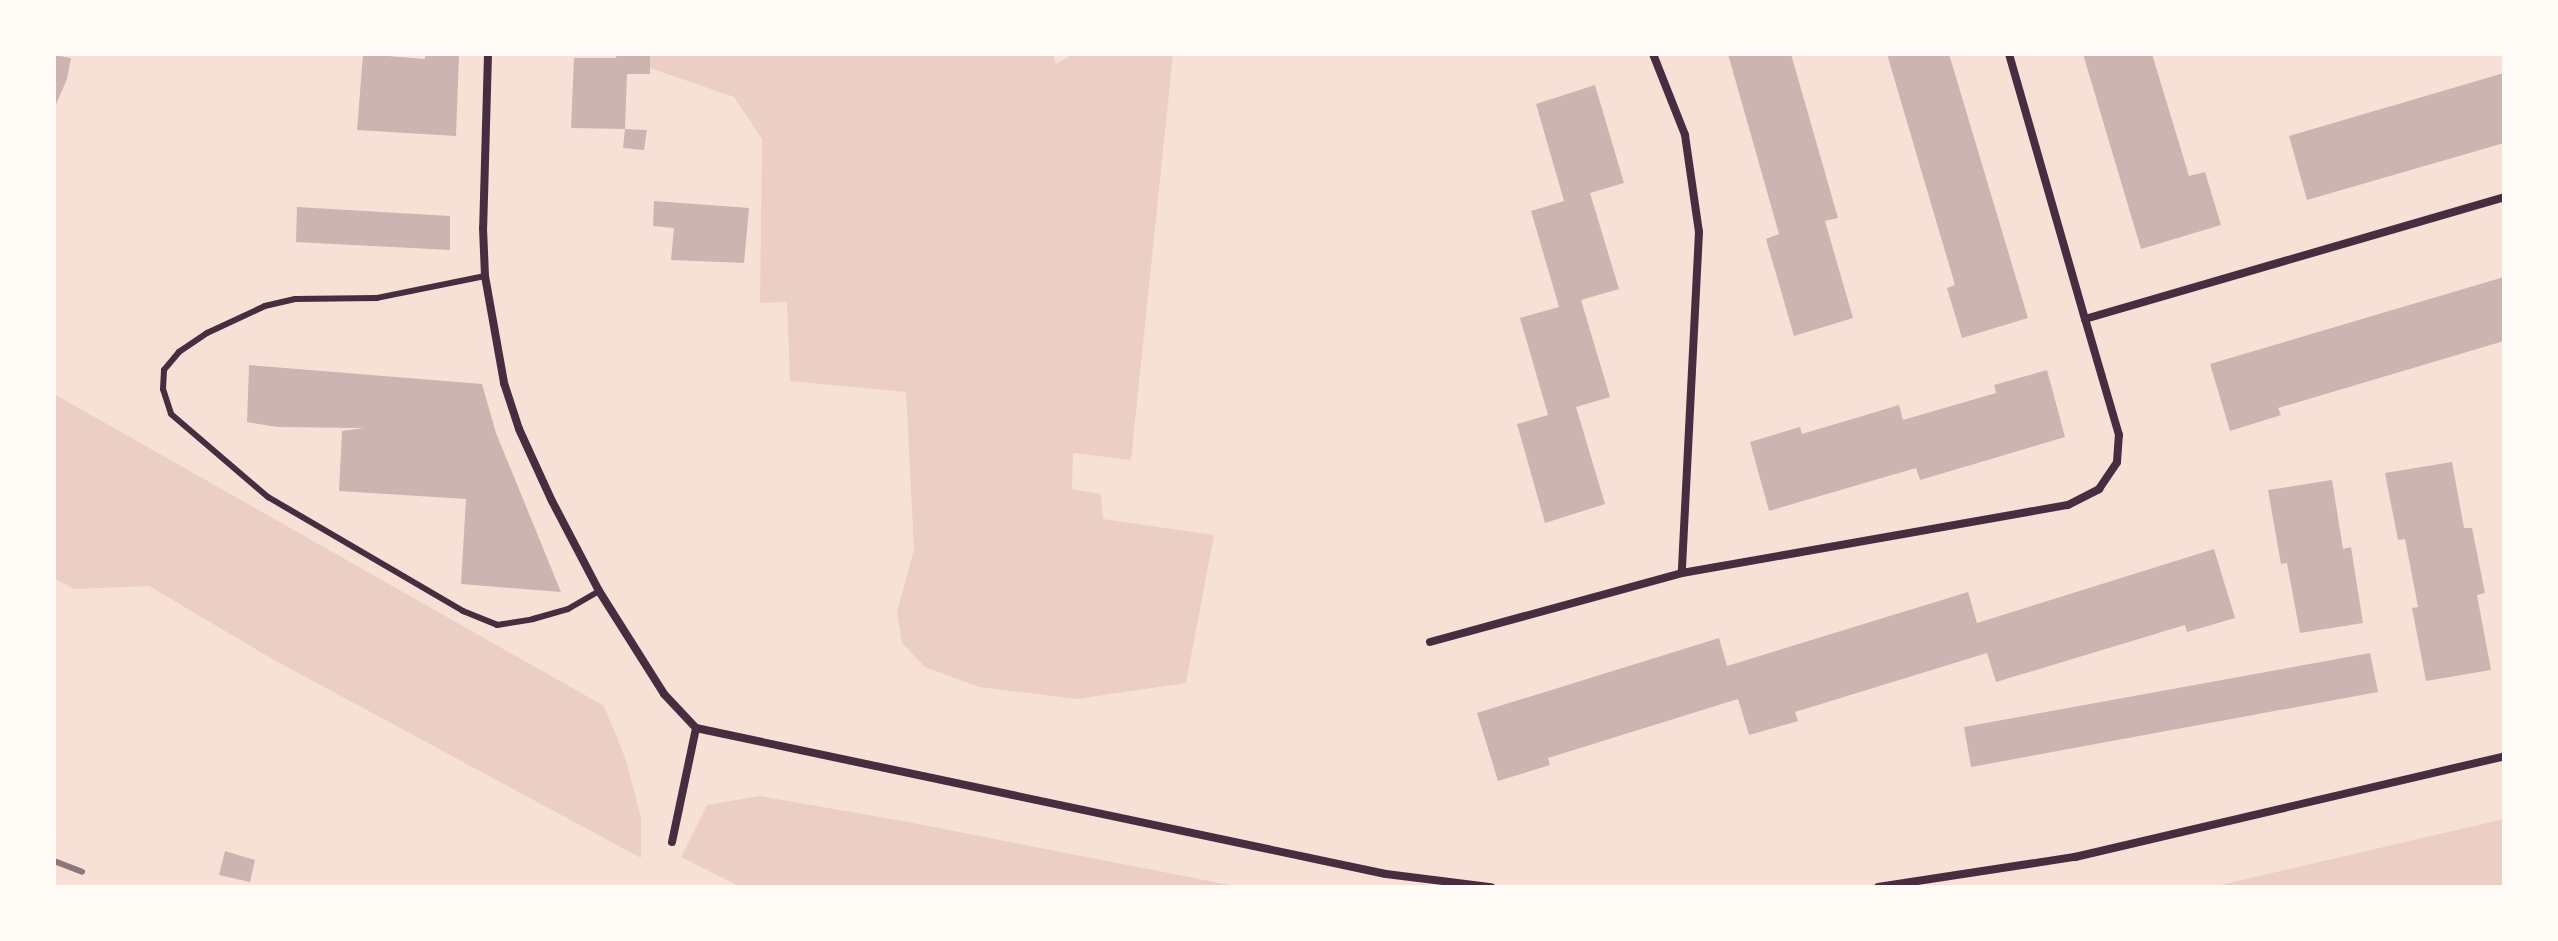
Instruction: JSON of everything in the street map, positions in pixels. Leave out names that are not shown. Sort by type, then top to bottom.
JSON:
[{"type":"street","points":[[488,54],[483,228],[485,276],[493,336],[519,429],[599,591],[664,694],[696,728],[1386,874],[1491,887]]},
{"type":"street","points":[[1653,54],[1685,135],[1699,232],[1682,573]]},
{"type":"street","points":[[1430,642],[1682,573],[2068,505],[2099,489],[2117,462],[2119,435],[2009,54]]},
{"type":"street","points":[[2085,319],[2504,197]]},
{"type":"street","points":[[672,842],[696,728]]},
{"type":"street","points":[[1878,887],[2075,857],[2504,756]]},
{"type":"lane","points":[[485,276],[377,298],[295,299],[265,306],[207,333],[179,352],[164,370],[163,389],[171,414],[268,497],[463,611],[497,625],[568,609],[599,591]]},
{"type":"shaded area","points":[[650,54],[1053,54],[1056,64],[1073,54],[1173,54],[1131,460],[1073,453],[1072,489],[1101,494],[1103,519],[1214,535],[1186,683],[1077,699],[979,687],[925,667],[902,643],[897,612],[914,549],[906,392],[790,381],[787,302],[760,303],[762,139],[734,97],[650,68]]},
{"type":"shaded area","points":[[54,394],[604,706],[626,760],[641,818],[641,858],[274,660],[149,586],[75,589],[54,579]]},
{"type":"shaded area","points":[[759,796],[1240,887],[741,887],[681,857],[707,805]]},
{"type":"shaded area","points":[[2504,819],[2504,887],[2212,887]]},
{"type":"building","points":[[363,54],[425,59],[425,54],[459,54],[456,136],[357,130]]},
{"type":"building","points":[[617,54],[650,54],[650,74],[627,74],[625,129],[571,128],[574,58],[616,58]]},
{"type":"building","points":[[1728,54],[1791,54],[1838,218],[1825,221],[1853,318],[1794,336],[1766,239],[1779,234]]},
{"type":"building","points":[[1887,54],[1949,54],[2028,318],[1962,338],[1947,288],[1955,285]]},
{"type":"building","points":[[2083,54],[2152,54],[2189,176],[2205,172],[2221,225],[2141,249]]},
{"type":"building","points":[[54,55],[71,58],[67,79],[54,109]]},
{"type":"building","points":[[2504,73],[2504,143],[2307,200],[2289,136]]},
{"type":"building","points":[[1595,85],[1624,183],[1590,193],[1619,289],[1581,300],[1610,397],[1576,407],[1605,504],[1545,523],[1517,424],[1548,415],[1520,318],[1559,307],[1531,211],[1564,201],[1536,104]]},
{"type":"building","points":[[625,129],[647,130],[644,150],[623,148]]},
{"type":"building","points":[[654,201],[749,208],[744,263],[671,260],[674,228],[653,226]]},
{"type":"building","points":[[297,207],[450,216],[450,250],[296,242]]},
{"type":"building","points":[[2504,277],[2504,341],[2278,408],[2281,415],[2230,431],[2210,364]]},
{"type":"building","points":[[249,365],[482,384],[496,433],[561,592],[461,584],[466,499],[339,491],[342,431],[364,428],[277,427],[247,422]]},
{"type":"building","points":[[2047,370],[2065,437],[1920,480],[1916,468],[1769,511],[1750,442],[1800,427],[1802,434],[1899,405],[1903,420],[1996,393],[1994,385]]},
{"type":"building","points":[[2452,462],[2464,528],[2472,528],[2485,593],[2477,595],[2491,670],[2426,681],[2412,608],[2418,607],[2405,539],[2398,540],[2385,473]]},
{"type":"building","points":[[2332,480],[2343,549],[2351,547],[2363,623],[2300,633],[2287,563],[2281,564],[2268,490]]},
{"type":"building","points":[[2214,549],[2235,618],[2187,632],[2185,625],[1996,682],[1987,653],[1795,712],[1798,721],[1749,735],[1738,699],[1548,758],[1550,765],[1498,781],[1477,713],[1719,638],[1727,666],[1968,592],[1977,623]]},
{"type":"building","points":[[2370,653],[2378,692],[1971,767],[1964,727]]},
{"type":"building","points":[[225,851],[255,860],[250,882],[219,875]]},
{"type":"railway","points":[[54,861],[82,872]]}]
